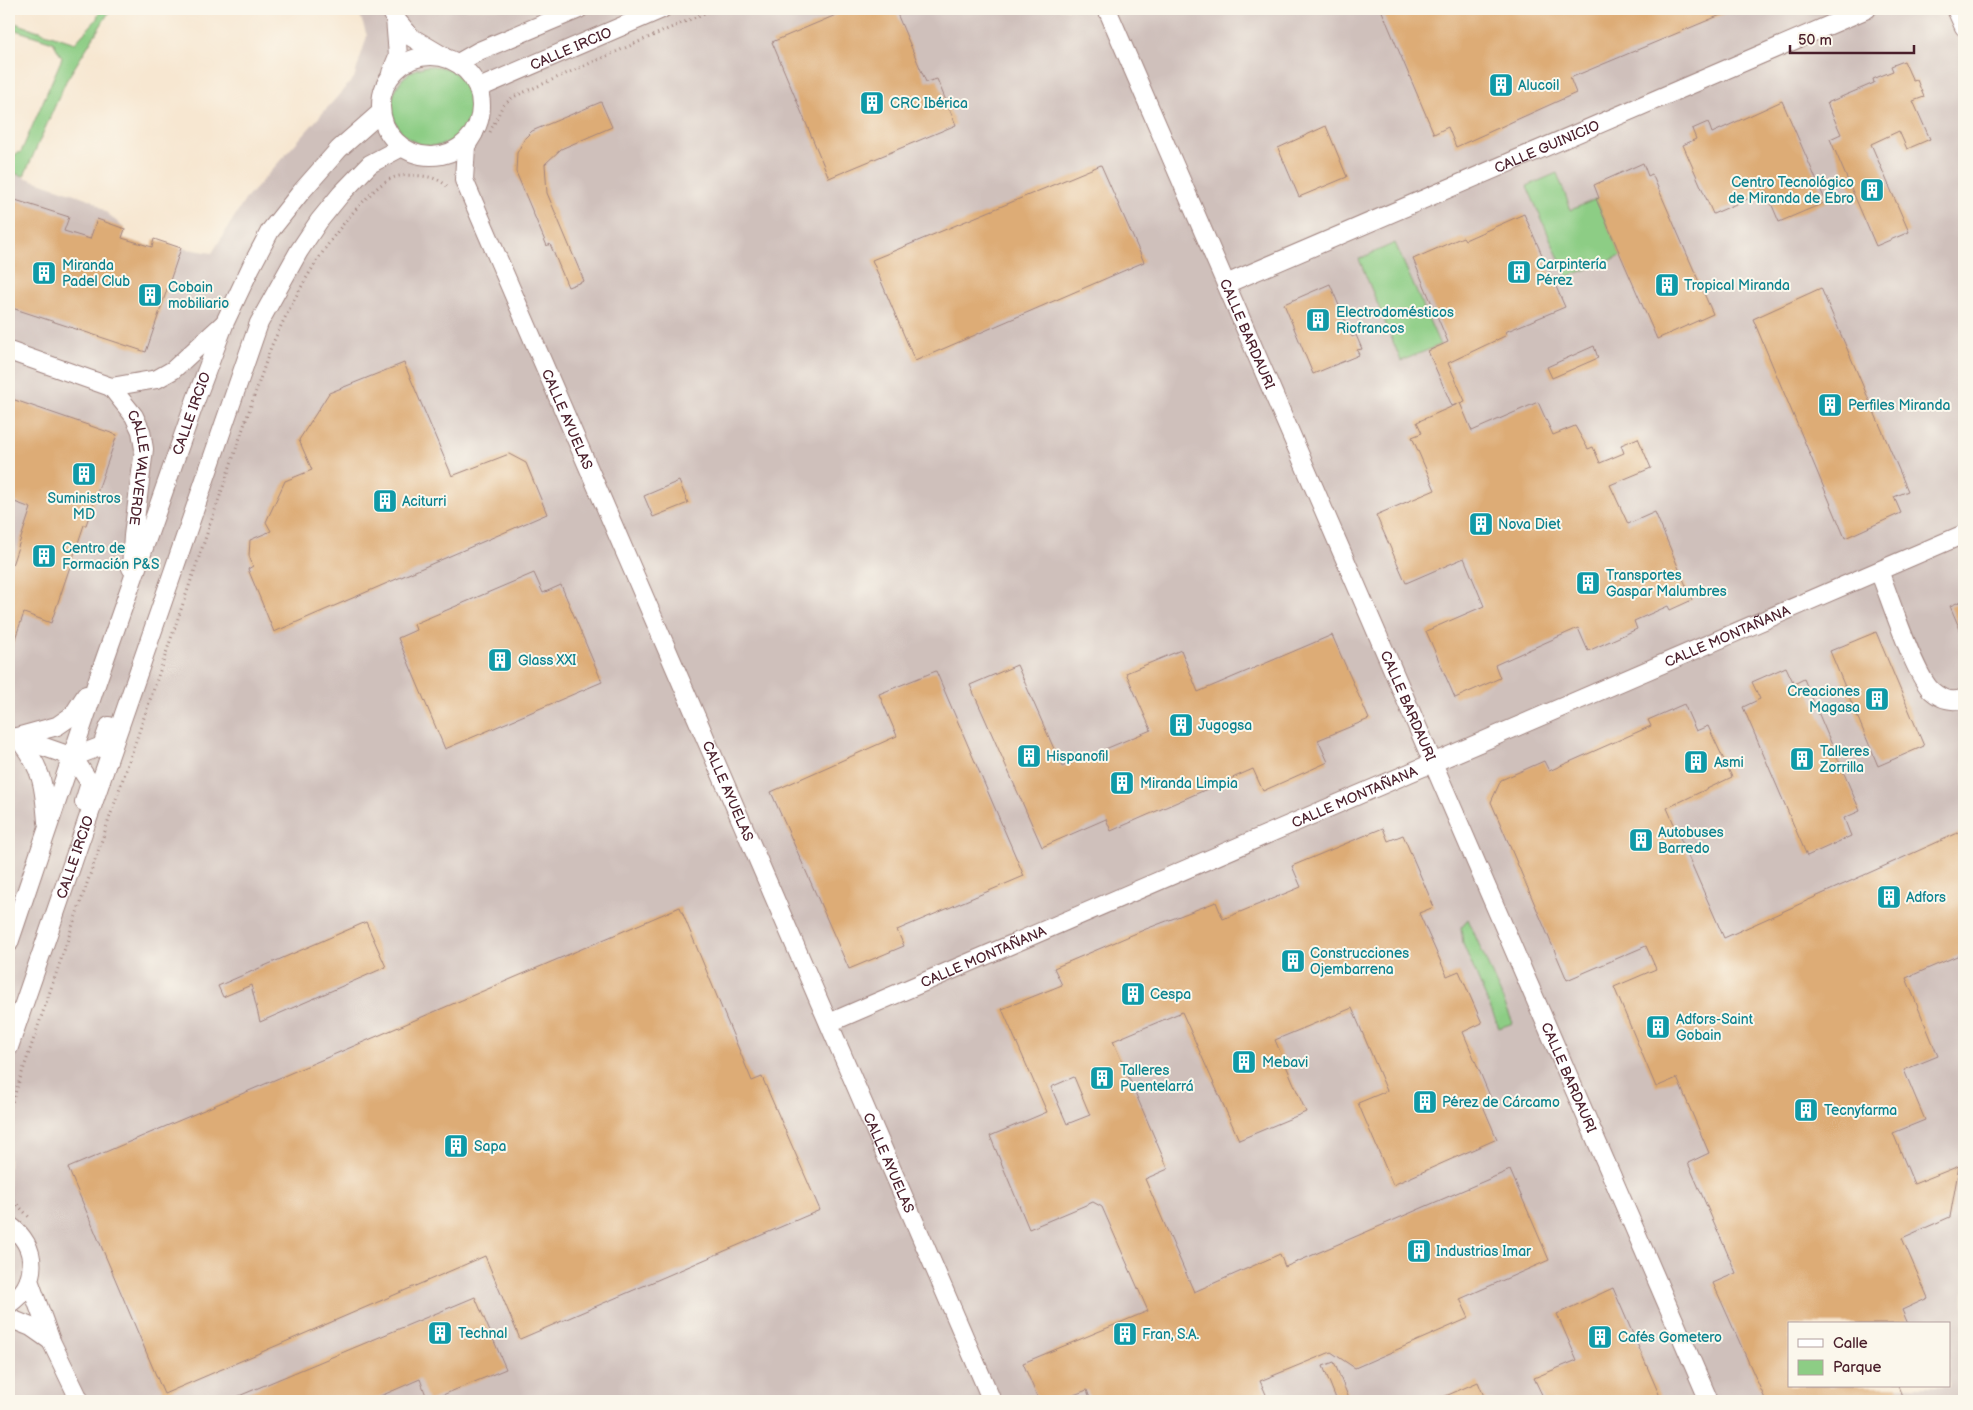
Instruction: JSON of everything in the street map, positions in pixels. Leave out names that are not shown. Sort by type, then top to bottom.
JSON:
[{"type":"street","points":[[388,78],[399,66],[414,58],[429,55],[452,60],[479,51],[579,9]]},
{"type":"street","name":"CALLE IRCIO","points":[[479,88],[662,9]]},
{"type":"street","name":"CALLE BARDAURI","points":[[1107,9],[1709,1401]]},
{"type":"street","name":"CALLE GUINICIO","points":[[1226,284],[1867,9]]},
{"type":"street","points":[[1956,9],[1964,27]]},
{"type":"street","points":[[392,14],[412,37],[452,60],[470,74],[479,88],[482,103],[480,136],[446,154],[434,156],[422,156],[402,147],[392,137],[384,125],[381,112],[382,94],[398,56],[392,14]]},
{"type":"street","name":"CALLE IRCIO","points":[[9,943],[99,676],[196,399],[225,322],[250,266],[270,231],[301,192],[338,149],[381,112]]},
{"type":"street","name":"CALLE AYUELAS","points":[[458,185],[466,146],[480,136]]},
{"type":"street","name":"CALLE IRCIO","points":[[9,1048],[259,323],[299,251],[336,200],[370,164],[402,147]]},
{"type":"street","name":"CALLE AYUELAS","points":[[422,156],[445,165],[458,185],[829,1024],[992,1401]]},
{"type":"street","points":[[9,351],[111,387],[158,379],[173,370],[225,322]]},
{"type":"street","name":"CALLE VALVERDE","points":[[111,387],[134,416],[141,430],[144,449],[133,536],[130,587]]},
{"type":"street","name":"CALLE MONTAÑANA","points":[[829,1024],[1964,534]]},
{"type":"street","points":[[1879,570],[1920,673],[1931,690],[1945,699],[1959,700],[1964,698]]},
{"type":"street","name":"CALLE IRCIO","points":[[73,757],[102,746],[126,674],[140,665]]},
{"type":"street","points":[[11,737],[57,726],[73,715],[99,676]]},
{"type":"street","points":[[11,737],[73,757],[90,783],[68,846],[72,864]]},
{"type":"street","points":[[11,737],[32,755],[42,776],[48,828]]},
{"type":"street","points":[[9,1225],[18,1232],[28,1246],[32,1263],[29,1280],[19,1297],[9,1304]]},
{"type":"street","points":[[29,1280],[51,1342],[80,1401]]},
{"type":"street","points":[[9,1318],[31,1327],[51,1342]]},
{"type":"path","points":[[480,136],[512,97],[714,9]]},
{"type":"path","points":[[9,1111],[271,347],[286,316],[323,252],[350,217],[378,187],[398,176],[414,175],[458,185]]},
{"type":"path","points":[[9,1187],[14,1201],[30,1217]]},
{"type":"shaded area","points":[[358,9],[1964,9],[1964,1401],[9,1401],[9,172],[92,200],[125,229],[123,238],[152,247],[181,248],[212,253],[245,200],[354,78],[367,36]]},
{"type":"green space","points":[[101,9],[111,9],[66,81],[24,176],[9,172],[9,157],[21,152],[62,58],[53,42],[9,28],[9,21],[75,43],[96,20]]},
{"type":"green space","points":[[424,66],[440,66],[461,77],[472,98],[472,114],[461,135],[440,146],[424,146],[410,140],[398,128],[392,114],[392,98],[398,84],[410,72]]},
{"type":"green space","points":[[1557,173],[1571,210],[1596,199],[1621,256],[1567,277],[1527,186]]},
{"type":"green space","points":[[1395,243],[1440,345],[1401,361],[1359,259]]},
{"type":"green space","points":[[1468,919],[1513,1023],[1499,1028],[1463,944],[1461,927]]},
{"type":"building","name":"CRC Ibérica","points":[[850,9],[895,9],[926,82],[937,79],[956,125],[829,178],[772,42]]},
{"type":"building","name":"Alucoil","points":[[1381,9],[1735,9],[1570,78],[1576,93],[1456,147],[1448,127],[1434,134]]},
{"type":"building","name":"Centro Tecnológico de Miranda de Ebro","points":[[1904,61],[1913,81],[1917,80],[1924,97],[1913,101],[1930,139],[1907,149],[1899,131],[1871,144],[1909,232],[1876,246],[1830,139],[1841,134],[1827,103],[1874,83],[1873,79],[1893,71],[1891,66]]},
{"type":"building","points":[[1782,101],[1826,202],[1779,222],[1766,191],[1713,214],[1683,145],[1696,139],[1692,129],[1708,122],[1712,133]]},
{"type":"building","points":[[601,102],[612,127],[561,149],[545,164],[547,193],[584,281],[568,287],[550,244],[547,246],[516,172],[517,153],[525,138],[532,131]]},
{"type":"building","points":[[1326,126],[1347,177],[1299,197],[1278,148]]},
{"type":"building","name":"Tropical Miranda","points":[[1643,163],[1648,176],[1652,174],[1713,314],[1657,339],[1596,199],[1599,198],[1594,185]]},
{"type":"building","points":[[1101,165],[1144,262],[915,361],[872,260]]},
{"type":"building","points":[[9,198],[69,217],[64,231],[90,239],[97,219],[125,229],[122,238],[152,247],[154,239],[181,248],[146,352],[9,307]]},
{"type":"building","points":[[1524,214],[1565,307],[1505,332],[1507,335],[1448,363],[1465,401],[1452,406],[1428,351],[1448,342],[1413,259],[1463,237],[1465,240]]},
{"type":"building","name":"Electrodomésticos Riofrancos","points":[[1330,284],[1352,337],[1356,335],[1362,349],[1357,350],[1359,355],[1313,374],[1284,304]]},
{"type":"building","name":"Perfiles Miranda","points":[[1821,288],[1908,491],[1894,497],[1901,513],[1845,538],[1753,319]]},
{"type":"building","points":[[1594,346],[1598,358],[1552,378],[1547,367]]},
{"type":"building","name":"Aciturri","points":[[404,363],[452,476],[509,454],[526,463],[547,514],[274,632],[248,569],[253,566],[249,556],[250,540],[271,531],[266,522],[285,481],[312,470],[299,440],[329,393]]},
{"type":"building","points":[[9,398],[117,435],[51,623],[24,613],[11,650],[9,650],[9,574],[31,508],[9,500]]},
{"type":"building","points":[[1538,402],[1553,435],[1575,426],[1588,449],[1593,447],[1600,463],[1624,453],[1621,445],[1638,438],[1651,468],[1610,485],[1628,524],[1655,512],[1692,600],[1670,610],[1668,606],[1634,621],[1637,629],[1588,651],[1578,628],[1495,665],[1500,678],[1455,698],[1426,631],[1484,606],[1464,558],[1406,583],[1376,515],[1435,490],[1412,437],[1422,433],[1417,422],[1460,403],[1472,431]]},
{"type":"building","points":[[679,481],[688,503],[653,517],[644,496]]},
{"type":"building","name":"Glass XXI","points":[[534,573],[543,593],[561,585],[602,682],[445,749],[398,638],[416,630],[414,624]]},
{"type":"building","points":[[1964,600],[1964,639],[1950,606]]},
{"type":"building","name":"Creaciones Magasa","points":[[1876,632],[1924,746],[1878,766],[1830,651]]},
{"type":"building","points":[[1332,635],[1369,719],[1318,740],[1328,762],[1263,791],[1253,769],[1111,831],[1106,819],[1042,847],[970,685],[1017,665],[1062,767],[1151,730],[1126,673],[1181,650],[1198,692]]},
{"type":"building","name":"Talleres Zorrilla","points":[[1786,667],[1794,684],[1804,679],[1860,811],[1844,818],[1851,836],[1807,856],[1743,707],[1760,699],[1752,682]]},
{"type":"building","points":[[936,671],[1024,876],[897,930],[904,946],[849,969],[771,792],[897,736],[879,694]]},
{"type":"building","points":[[1684,704],[1696,731],[1708,726],[1732,777],[1667,808],[1724,938],[1960,832],[1964,842],[1964,953],[1906,978],[1938,1056],[1904,1070],[1925,1120],[1893,1133],[1914,1184],[1959,1166],[1950,1217],[1902,1238],[1928,1298],[1902,1310],[1907,1322],[1788,1322],[1788,1388],[1899,1388],[1904,1401],[1766,1401],[1713,1283],[1736,1273],[1688,1163],[1709,1153],[1677,1078],[1656,1087],[1614,987],[1656,969],[1646,946],[1567,980],[1491,802],[1501,780],[1544,761],[1549,771],[1651,726],[1648,720]]},
{"type":"building","points":[[1383,828],[1388,841],[1403,835],[1434,907],[1419,913],[1447,976],[1459,971],[1482,1023],[1463,1032],[1492,1101],[1483,1106],[1497,1139],[1393,1185],[1358,1103],[1387,1091],[1352,1008],[1275,1040],[1306,1112],[1239,1140],[1182,1012],[1113,1041],[1168,1169],[1145,1179],[1194,1292],[1280,1254],[1285,1267],[1510,1170],[1549,1260],[1460,1299],[1469,1318],[1355,1368],[1331,1352],[1260,1381],[1269,1401],[1091,1401],[1087,1390],[1058,1401],[1039,1401],[1023,1363],[1148,1311],[1102,1207],[1093,1202],[1029,1229],[990,1136],[1047,1112],[1002,1009],[1062,985],[1054,968],[1146,929],[1216,902],[1223,919],[1301,887],[1292,866]],"holes":[[[1074,1077],[1090,1115],[1067,1124],[1051,1087]]]},
{"type":"building","name":"Sapa","points":[[680,907],[752,1081],[762,1077],[820,1210],[520,1339],[485,1256],[164,1394],[68,1168]]},
{"type":"building","points":[[366,922],[386,967],[260,1022],[251,985],[223,997],[218,986]]},
{"type":"building","name":"Cafés Gometero","points":[[1613,1288],[1662,1401],[1545,1401],[1534,1378],[1577,1360],[1557,1314]]},
{"type":"building","name":"Technal","points":[[475,1297],[506,1369],[428,1401],[420,1379],[369,1401],[227,1401]]},
{"type":"building","points":[[1334,1362],[1350,1401],[1337,1401],[1323,1366]]},
{"type":"building","points":[[1478,1382],[1486,1401],[1434,1401]]},
{"type":"place","name":"Alucoil","points":[[1501,85]]},
{"type":"place","name":"CRC Ibérica","points":[[872,103]]},
{"type":"place","name":"Centro Tecnológico de Miranda de Ebro","points":[[1872,190]]},
{"type":"place","name":"Carpintería Pérez","points":[[1519,272]]},
{"type":"place","name":"Miranda Padel Club","points":[[44,273]]},
{"type":"place","name":"Tropical Miranda","points":[[1667,285]]},
{"type":"place","name":"Cobain mobiliario","points":[[150,295]]},
{"type":"place","name":"Electrodomésticos Riofrancos","points":[[1318,320]]},
{"type":"place","name":"Perfiles Miranda","points":[[1830,405]]},
{"type":"place","name":"Suministros MD","points":[[84,474]]},
{"type":"place","name":"Aciturri","points":[[385,501]]},
{"type":"place","name":"Nova Diet","points":[[1481,524]]},
{"type":"place","name":"Centro de Formación P&S","points":[[44,556]]},
{"type":"place","name":"Transportes Gaspar Malumbres","points":[[1588,583]]},
{"type":"place","name":"Glass XXI","points":[[500,660]]},
{"type":"place","name":"Creaciones Magasa","points":[[1877,699]]},
{"type":"place","name":"Jugogsa","points":[[1181,725]]},
{"type":"place","name":"Hispanofil","points":[[1029,756]]},
{"type":"place","name":"Talleres Zorrilla","points":[[1802,759]]},
{"type":"place","name":"Asmi","points":[[1696,762]]},
{"type":"place","name":"Miranda Limpia","points":[[1122,783]]},
{"type":"place","name":"Autobuses Barredo","points":[[1641,840]]},
{"type":"place","name":"Adfors","points":[[1889,897]]},
{"type":"place","name":"Construcciones Ojembarrena","points":[[1293,961]]},
{"type":"place","name":"Cespa","points":[[1133,994]]},
{"type":"place","name":"Adfors-Saint Gobain","points":[[1658,1027]]},
{"type":"place","name":"Mebavi","points":[[1244,1062]]},
{"type":"place","name":"Talleres Puentelarrá","points":[[1102,1078]]},
{"type":"place","name":"Pérez de Cárcamo","points":[[1425,1102]]},
{"type":"place","name":"Tecnyfarma","points":[[1806,1110]]},
{"type":"place","name":"Sapa","points":[[456,1146]]},
{"type":"place","name":"Industrias Imar","points":[[1419,1251]]},
{"type":"place","name":"Technal","points":[[440,1333]]},
{"type":"place","name":"Fran, S.A.","points":[[1125,1334]]},
{"type":"place","name":"Cafés Gometero","points":[[1600,1337]]}]
